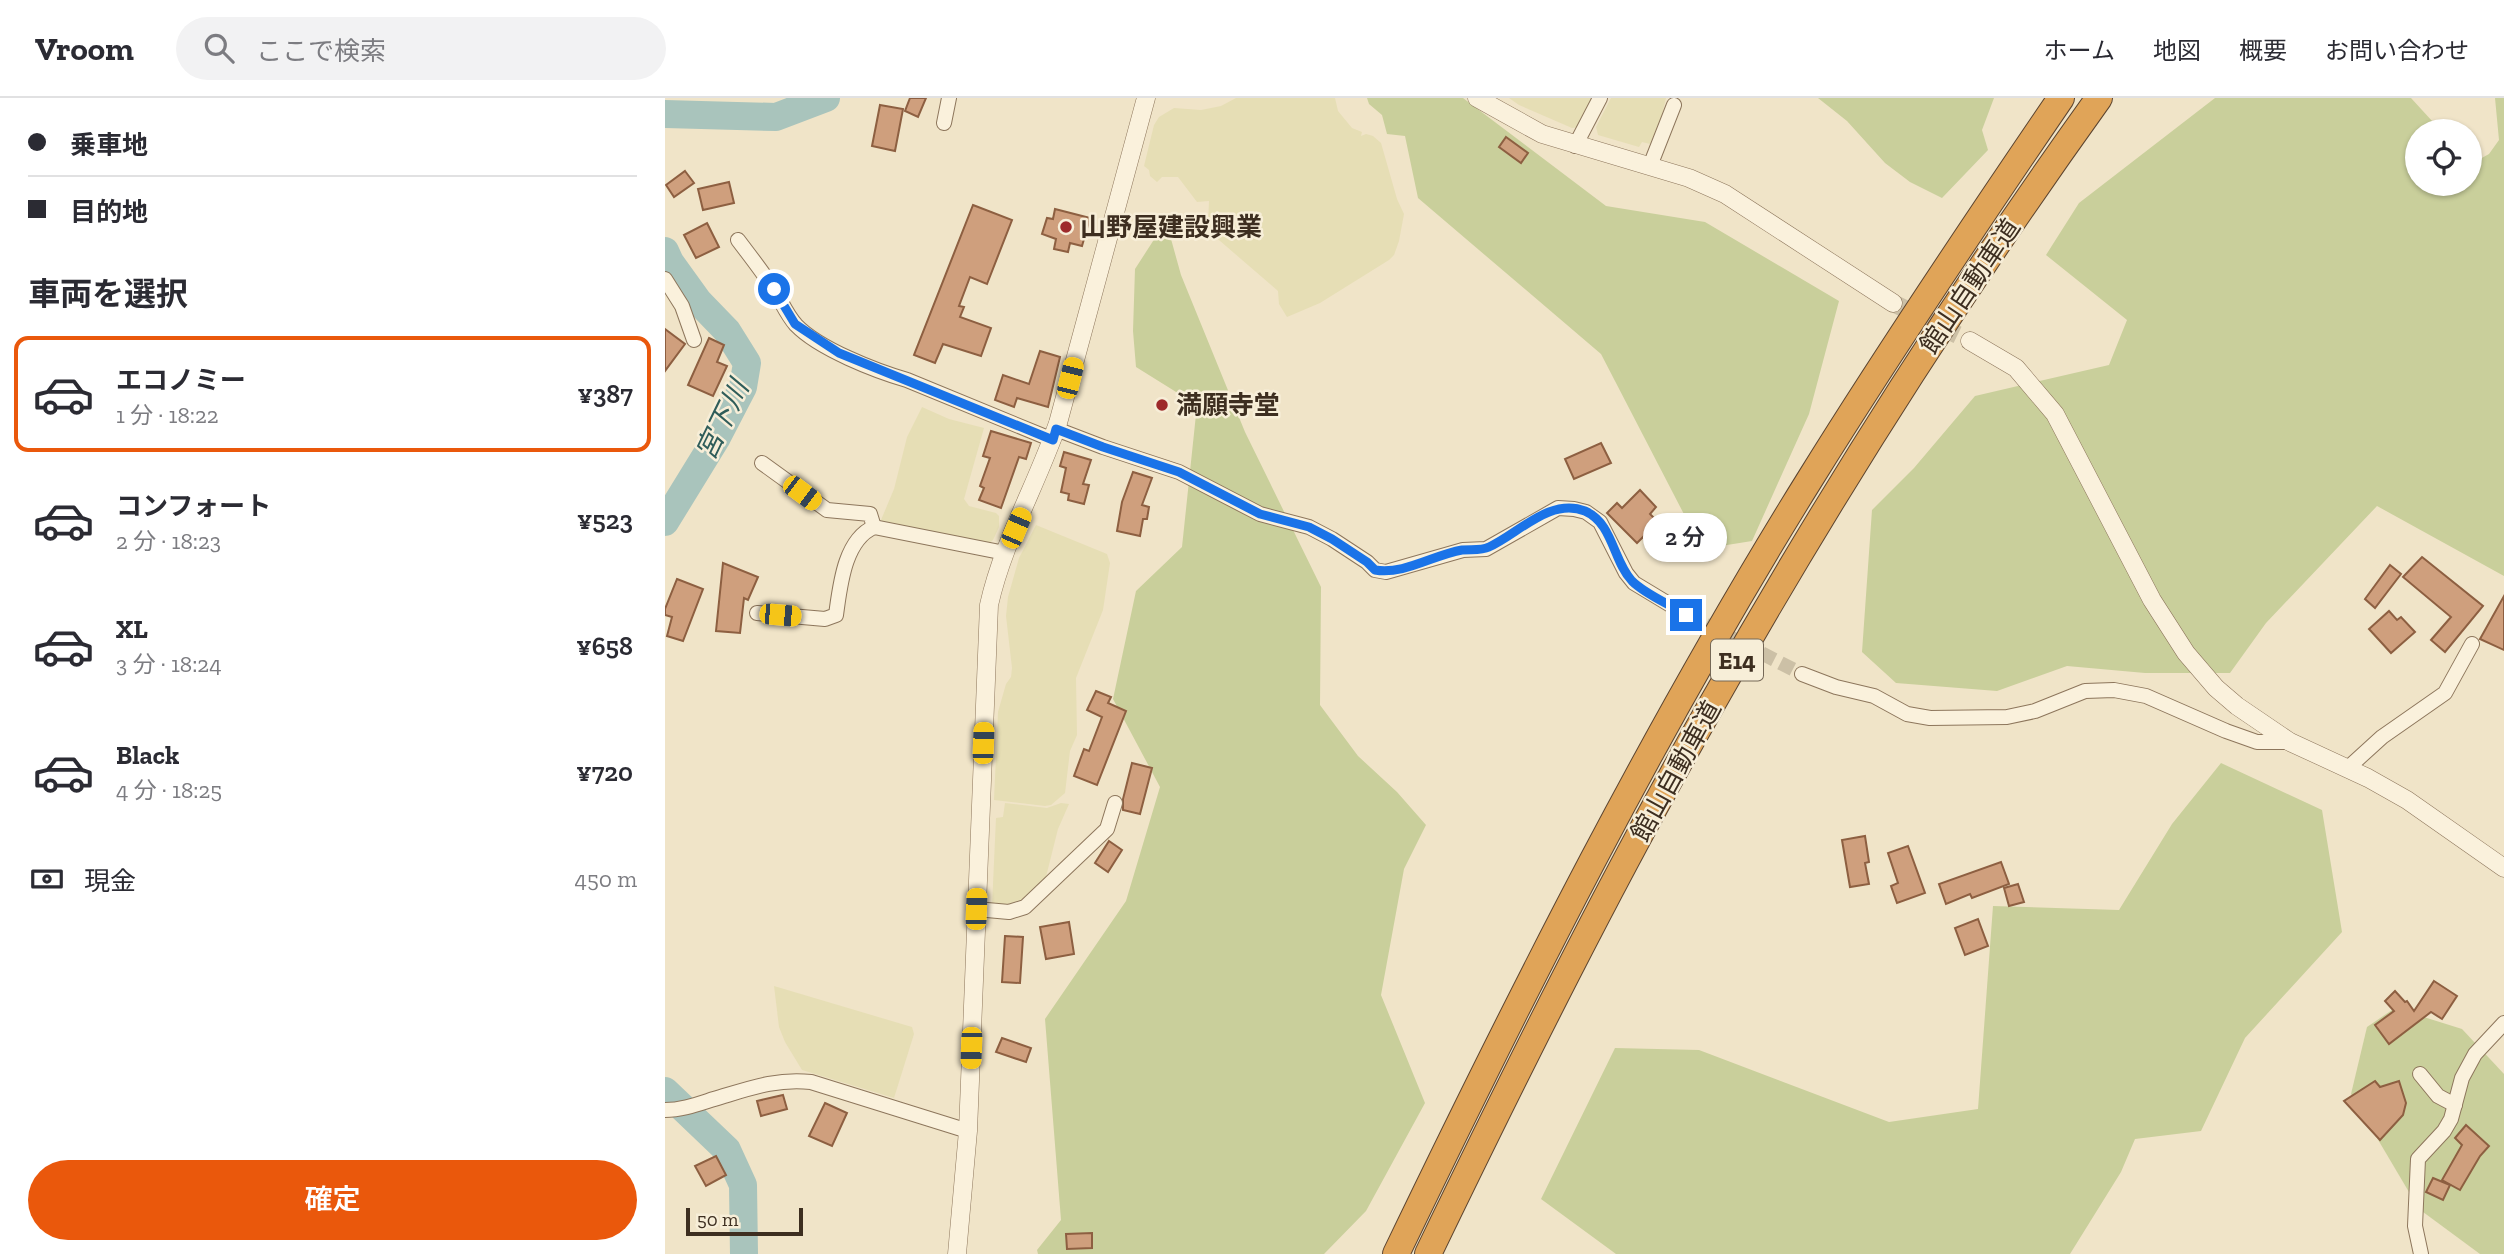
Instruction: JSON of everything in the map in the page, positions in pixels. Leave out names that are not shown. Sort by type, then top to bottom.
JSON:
[{"type":"highway","name":"館山自動車道","points":[[1396,1254],[1542,955],[1692,678],[1809,481],[1936,282],[2061,98]]},
{"type":"highway","name":"館山自動車道","points":[[1428,1254],[1599,911],[1760,621],[1935,336],[2099,98]]},
{"type":"street","points":[[944,123],[949,98]]},
{"type":"street","points":[[957,1254],[968,1131],[989,605],[1005,553],[1055,434],[1146,98]]},
{"type":"street","points":[[1477,98],[1542,134],[1689,178],[1725,194],[1893,303]]},
{"type":"street","points":[[1576,146],[1600,98]]},
{"type":"street","points":[[1650,166],[1674,105]]},
{"type":"street","points":[[738,240],[774,289],[795,324],[839,353],[887,374],[1055,434],[1179,472],[1260,514],[1309,527],[1332,539],[1375,570],[1386,572],[1463,550],[1486,549],[1558,508],[1586,512],[1600,522],[1626,573],[1634,583],[1686,615]]},
{"type":"street","points":[[665,279],[682,306],[694,341]]},
{"type":"street","points":[[1970,341],[2016,368],[2055,414],[2152,600],[2186,653],[2216,688],[2237,706],[2290,742],[2348,768],[2407,800],[2504,868]]},
{"type":"street","points":[[762,463],[827,510],[870,514],[874,527]]},
{"type":"street","points":[[757,613],[825,619],[836,615],[843,567],[860,538],[874,527],[1005,553]]},
{"type":"street","points":[[2348,768],[2382,737],[2445,693],[2472,643]]},
{"type":"street","points":[[1802,674],[1836,687],[1874,696],[1907,713],[1930,718],[2007,717],[2035,711],[2085,691],[2113,690],[2146,696],[2225,731],[2257,741],[2290,742]]},
{"type":"street","points":[[976,909],[1009,912],[1025,907],[1107,829],[1115,803]]},
{"type":"street","points":[[2421,1254],[2415,1226],[2418,1159],[2444,1131],[2462,1078],[2475,1054],[2504,1023]]},
{"type":"street","points":[[2420,1074],[2438,1096],[2455,1105]]},
{"type":"street","points":[[670,1110],[790,1079],[811,1082],[968,1131]]},
{"type":"shaded area","points":[[1236,98],[1335,98],[1338,111],[1352,128],[1362,132],[1361,136],[1373,136],[1381,143],[1404,214],[1399,241],[1389,260],[1320,303],[1287,317],[1279,304],[1278,291],[1212,234],[1208,225],[1209,201],[1197,202],[1178,177],[1162,177],[1157,182],[1144,166],[1154,125],[1159,117],[1174,108],[1201,110],[1221,106]]},
{"type":"shaded area","points":[[1509,98],[1595,98],[1580,127],[1572,128]]},
{"type":"shaded area","points":[[1611,98],[1666,98],[1650,144],[1642,142],[1639,147],[1598,135],[1596,127]]},
{"type":"shaded area","points":[[922,407],[949,419],[984,428],[964,499],[969,506],[999,516],[999,527],[988,544],[884,523],[881,520],[894,489],[907,437]]},
{"type":"shaded area","points":[[1036,525],[1107,554],[1110,563],[1103,610],[1076,678],[1077,735],[1070,751],[1065,793],[1051,805],[1045,806],[994,800],[998,712],[1012,668],[1006,616],[1008,597],[1019,558]]},
{"type":"shaded area","points":[[1005,803],[1047,808],[1061,803],[1069,804],[1058,829],[1044,885],[1021,902],[992,906],[996,818],[1003,817]]},
{"type":"shaded area","points":[[774,986],[912,1027],[914,1034],[894,1098],[802,1070],[779,1027]]},
{"type":"green space","points":[[1367,98],[1463,98],[1606,206],[1705,222],[1839,301],[1809,414],[1752,541],[1702,549],[1601,354],[1418,198],[1405,136],[1387,134],[1382,115],[1369,104]]},
{"type":"green space","points":[[1818,98],[1994,98],[1982,130],[1988,150],[1942,198],[1910,182],[1885,163],[1847,121]]},
{"type":"green space","points":[[2215,98],[2411,98],[2430,119],[2405,119],[2405,196],[2482,196],[2482,158],[2489,154],[2499,140],[2495,98],[2504,98],[2504,576],[2377,506],[2266,623],[2230,673],[2145,673],[2067,666],[1997,691],[1896,683],[1862,652],[1872,510],[1914,468],[1975,396],[2109,365],[2127,320],[2046,255],[2079,203]]},
{"type":"green space","points":[[1166,221],[1181,275],[1245,432],[1321,587],[1320,705],[1358,756],[1397,792],[1426,825],[1404,869],[1381,995],[1425,1103],[1366,1211],[1324,1254],[1038,1254],[1037,1250],[1061,1220],[1045,1019],[1126,901],[1160,787],[1113,699],[1136,591],[1182,547],[1197,405],[1136,367],[1133,331],[1135,269]]},
{"type":"green space","points":[[2221,763],[2322,810],[2342,932],[2245,1038],[2201,1131],[2135,1139],[2121,1172],[2070,1254],[1616,1254],[1541,1199],[1615,1048],[1699,1050],[1889,1122],[1978,1109],[1993,906],[2119,910],[2172,824]]},
{"type":"green space","points":[[2395,1008],[2462,1029],[2504,1074],[2504,1254],[2480,1254],[2419,1209],[2351,1094],[2367,1027]]},
{"type":"building","points":[[910,98],[926,98],[918,117],[905,111]]},
{"type":"building","points":[[880,105],[903,109],[895,151],[872,146]]},
{"type":"building","points":[[1506,137],[1528,153],[1521,163],[1499,147]]},
{"type":"building","points":[[685,171],[694,183],[674,197],[666,185]]},
{"type":"building","points":[[729,182],[734,203],[703,210],[698,189]]},
{"type":"building","points":[[973,205],[1012,220],[987,284],[970,277],[959,306],[964,307],[960,317],[991,328],[981,356],[943,344],[935,363],[914,355]]},
{"type":"building","name":"山野屋建設興業","points":[[1055,209],[1090,218],[1082,246],[1070,243],[1068,252],[1054,249],[1056,239],[1042,234],[1047,218],[1053,219]]},
{"type":"building","points":[[707,223],[719,247],[696,258],[684,235]]},
{"type":"building","points":[[665,329],[685,344],[665,371]]},
{"type":"building","points":[[709,338],[724,345],[717,362],[727,366],[713,396],[688,385]]},
{"type":"building","points":[[1040,351],[1060,357],[1048,407],[1017,398],[1014,407],[995,400],[1003,375],[1029,384]]},
{"type":"building","points":[[991,431],[1031,443],[1026,459],[1019,457],[1001,508],[979,500],[984,488],[980,486],[990,458],[983,456]]},
{"type":"building","points":[[1601,443],[1611,463],[1574,479],[1565,459]]},
{"type":"building","points":[[1064,452],[1091,460],[1083,484],[1089,485],[1084,504],[1068,500],[1069,494],[1061,492],[1066,468],[1060,466]]},
{"type":"building","points":[[1133,472],[1152,478],[1142,505],[1149,507],[1147,519],[1143,519],[1140,536],[1117,531],[1122,502]]},
{"type":"building","points":[[1640,490],[1656,507],[1650,514],[1658,522],[1637,543],[1607,513],[1617,503],[1622,508]]},
{"type":"building","points":[[2422,557],[2483,606],[2445,652],[2431,640],[2451,617],[2403,577]]},
{"type":"building","points":[[723,563],[758,577],[748,600],[744,598],[740,633],[716,631]]},
{"type":"building","points":[[2390,565],[2401,574],[2375,608],[2365,599]]},
{"type":"building","points":[[677,579],[703,589],[683,641],[667,636],[672,617],[665,615],[665,609]]},
{"type":"building","points":[[2504,596],[2504,650],[2480,639]]},
{"type":"building","points":[[2389,611],[2397,620],[2401,617],[2415,632],[2391,653],[2369,629]]},
{"type":"building","points":[[1096,691],[1111,697],[1108,703],[1126,711],[1097,785],[1074,776],[1084,749],[1089,751],[1102,717],[1087,710]]},
{"type":"building","points":[[1132,763],[1152,768],[1140,814],[1123,810]]},
{"type":"building","points":[[1865,836],[1869,862],[1865,863],[1869,884],[1850,887],[1842,840]]},
{"type":"building","points":[[1109,841],[1122,850],[1108,872],[1095,863]]},
{"type":"building","points":[[1908,846],[1925,893],[1897,903],[1891,886],[1898,883],[1888,853]]},
{"type":"building","points":[[2001,862],[2009,884],[1972,898],[1970,894],[1946,904],[1939,884]]},
{"type":"building","points":[[2018,884],[2024,902],[2009,906],[2004,888]]},
{"type":"building","points":[[1978,919],[1988,946],[1965,955],[1955,928]]},
{"type":"building","points":[[1069,922],[1074,954],[1046,959],[1040,927]]},
{"type":"building","points":[[1005,936],[1023,937],[1020,983],[1002,982]]},
{"type":"building","points":[[2434,981],[2457,996],[2442,1019],[2431,1012],[2389,1044],[2375,1025],[2394,1011],[2385,1001],[2395,991],[2414,1011]]},
{"type":"building","points":[[1002,1038],[1031,1048],[1026,1062],[996,1052]]},
{"type":"building","points":[[2375,1081],[2380,1087],[2399,1081],[2406,1103],[2403,1115],[2380,1140],[2344,1101]]},
{"type":"building","points":[[783,1095],[787,1109],[761,1116],[757,1101]]},
{"type":"building","points":[[825,1103],[847,1113],[832,1146],[809,1136]]},
{"type":"building","points":[[2466,1125],[2489,1146],[2460,1190],[2442,1180],[2462,1145],[2455,1138]]},
{"type":"building","points":[[716,1156],[726,1175],[706,1186],[695,1166]]},
{"type":"building","points":[[2433,1178],[2450,1185],[2443,1200],[2426,1192]]},
{"type":"building","points":[[1092,1233],[1092,1248],[1067,1249],[1066,1234]]},
{"type":"waterway","name":"宮下川","points":[[665,114],[776,117],[826,98]]},
{"type":"waterway","name":"宮下川","points":[[665,251],[698,301],[727,331],[747,363],[743,387],[716,439],[665,522]]},
{"type":"waterway","name":"宮下川","points":[[665,1091],[727,1150],[743,1185],[744,1254]]},
{"type":"tunnel","points":[[1893,303],[1970,341]]},
{"type":"tunnel","points":[[1687,615],[1802,674]]},
{"type":"place","name":"山野屋建設興業","points":[[1066,227]]},
{"type":"place","name":"満願寺堂","points":[[1162,405]]},
{"type":"route","points":[[774,289],[795,324],[839,353],[1053,440],[1056,429],[1179,472],[1243,507],[1309,527],[1332,539],[1375,570],[1386,572],[1463,550],[1486,549],[1558,508],[1586,512],[1600,522],[1626,573],[1634,583],[1686,615]]}]
